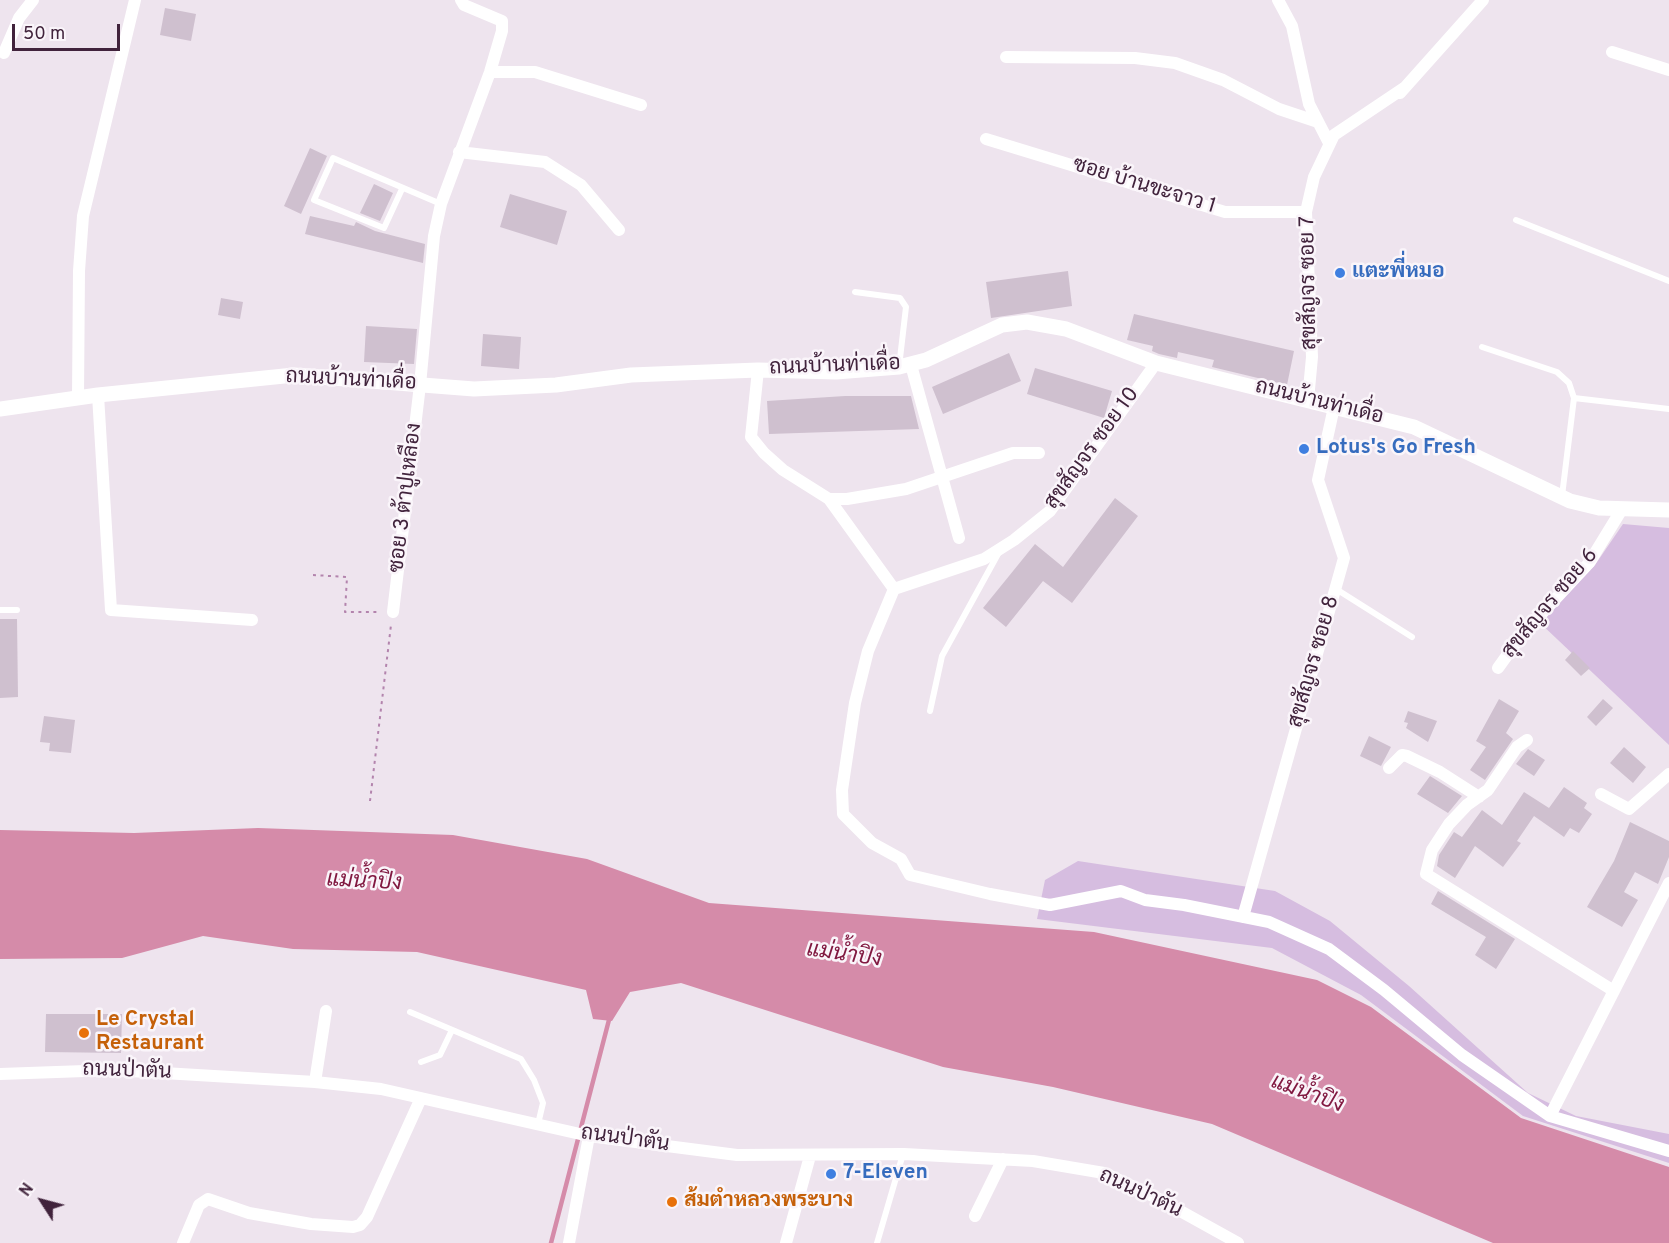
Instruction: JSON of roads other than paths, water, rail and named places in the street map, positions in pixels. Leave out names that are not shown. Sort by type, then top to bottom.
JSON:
[{"type":"street","points":[[4,52],[19,18],[33,0]]},
{"type":"street","points":[[78,398],[79,271],[83,216],[135,0]]},
{"type":"street","name":"ซอย 3 ต้าปูเหลือง","points":[[393,612],[420,385],[434,236],[441,204],[490,72],[502,31],[502,21],[464,5],[461,0]]},
{"type":"street","points":[[1278,0],[1292,26],[1309,104],[1329,143],[1338,142],[1392,103],[1483,0]]},
{"type":"street","points":[[1612,52],[1669,70]]},
{"type":"street","points":[[1006,57],[1135,58],[1175,63],[1223,80],[1279,109],[1318,122]]},
{"type":"street","points":[[490,72],[535,72],[641,105]]},
{"type":"street","name":"ซอย บ้านขะจาว 1","points":[[986,139],[1225,212],[1306,212]]},
{"type":"street","name":"สุขสัญจร ซอย 7","points":[[1308,400],[1312,357],[1306,212],[1314,177],[1329,143]]},
{"type":"street","points":[[459,152],[545,162],[581,185],[619,230]]},
{"type":"street","name":"ถนนบ้านท่าเดื่อ","points":[[0,409],[98,395],[294,375],[486,388],[556,385],[631,375],[758,370],[836,372],[905,366],[1002,325],[1027,322],[1066,329],[1156,363],[1414,427],[1562,497],[1599,508],[1669,510]]},
{"type":"street","name":"สุขสัญจร ซอย 10","points":[[894,589],[984,559],[1050,511],[1156,363]]},
{"type":"street","points":[[905,366],[959,538]]},
{"type":"street","points":[[758,370],[751,437],[764,453],[783,470],[829,499],[894,589],[868,651],[855,703],[842,790],[843,814],[872,843],[901,859],[909,875],[933,882],[1050,904],[1122,891],[1145,900],[1269,922],[1329,949],[1462,1055],[1550,1116],[1669,1151]]},
{"type":"street","points":[[98,395],[111,610],[252,620]]},
{"type":"street","name":"สุขสัญจร ซอย 8","points":[[1243,917],[1344,558],[1318,480],[1334,407]]},
{"type":"street","points":[[829,499],[847,499],[906,489],[1013,453],[1039,453]]},
{"type":"street","name":"สุขสัญจร ซอย 6","points":[[1498,668],[1521,636],[1589,563],[1622,508]]},
{"type":"street","points":[[1527,740],[1520,743],[1488,790],[1449,824],[1432,850],[1426,874],[1614,991]]},
{"type":"street","points":[[1389,768],[1402,755],[1407,756],[1440,772],[1479,797]]},
{"type":"street","points":[[1601,794],[1630,808],[1669,774]]},
{"type":"street","points":[[1550,1116],[1669,883]]},
{"type":"street","points":[[315,1082],[326,1011]]},
{"type":"street","name":"ถนนป่าตัน","points":[[0,1074],[113,1070],[315,1082],[381,1089],[567,1132],[737,1155],[904,1154],[1033,1161],[1104,1173],[1155,1197],[1238,1243]]},
{"type":"street","points":[[183,1243],[199,1205],[208,1198],[249,1213],[311,1224],[353,1227],[360,1225],[367,1217],[421,1098]]},
{"type":"street","points":[[569,1243],[589,1136]]},
{"type":"street","points":[[786,1243],[810,1155]]},
{"type":"street","points":[[975,1216],[1003,1159]]},
{"type":"lane","points":[[402,189],[384,228],[314,200],[333,158],[441,204]]},
{"type":"lane","points":[[1516,220],[1669,281]]},
{"type":"lane","points":[[855,292],[900,298],[906,307],[905,366]]},
{"type":"lane","points":[[1482,347],[1557,372],[1569,383],[1574,398],[1562,497]]},
{"type":"lane","points":[[1574,398],[1669,409]]},
{"type":"lane","points":[[930,711],[942,656],[1001,548]]},
{"type":"lane","points":[[1335,589],[1412,637]]},
{"type":"lane","points":[[0,610],[16,610]]},
{"type":"lane","points":[[410,1012],[520,1059],[534,1080],[543,1103],[538,1125]]},
{"type":"lane","points":[[421,1062],[440,1055],[452,1030]]},
{"type":"lane","points":[[877,1243],[904,1154]]},
{"type":"water","name":"แม่น้ำปิง","points":[[258,828],[453,835],[587,859],[709,903],[1094,932],[1317,980],[1371,1007],[1521,1118],[1669,1167],[1669,1243],[1493,1243],[1212,1124],[1053,1087],[943,1067],[681,983],[630,992],[612,1021],[593,1019],[586,990],[417,952],[293,949],[203,936],[122,958],[0,959],[0,830],[134,833]]},
{"type":"waterway","points":[[551,1243],[610,1016]]},
{"type":"place","name":"แตะพี่หมอ","points":[[1340,273]]},
{"type":"place","name":"Lotus's Go Fresh","points":[[1304,449]]},
{"type":"place","name":"Le Crystal Restaurant","points":[[84,1033]]},
{"type":"place","name":"7-Eleven","points":[[831,1174]]},
{"type":"place","name":"ส้มตำหลวงพระบาง","points":[[672,1202]]}]
